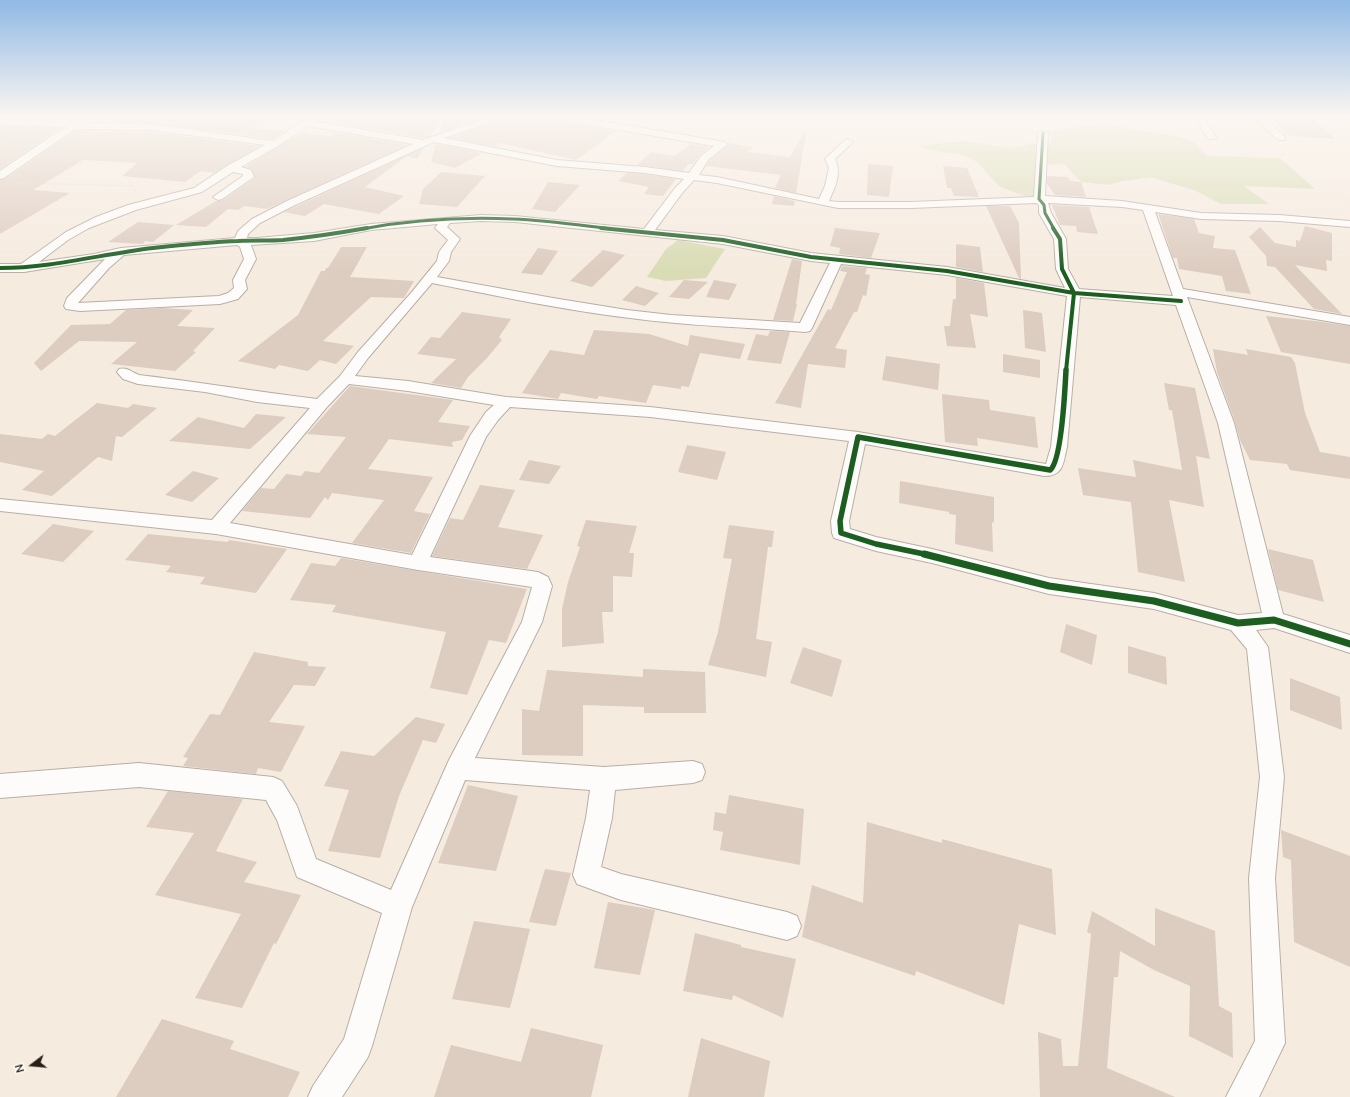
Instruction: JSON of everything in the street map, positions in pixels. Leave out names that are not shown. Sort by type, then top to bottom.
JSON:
[{"type":"street","points":[[0,176],[12,168]]},
{"type":"street","points":[[24,268],[70,234],[91,223],[131,208],[198,190],[231,168]]},
{"type":"street","points":[[218,197],[248,177],[247,172],[232,168]]},
{"type":"street","points":[[240,241],[242,233],[262,216],[369,168]]},
{"type":"street","points":[[622,168],[716,180],[838,205],[911,205],[1029,201],[1039,199],[1122,204],[1201,216],[1279,218],[1350,224]]},
{"type":"street","points":[[647,232],[698,168]]},
{"type":"street","points":[[823,203],[830,186],[834,168]]},
{"type":"street","points":[[345,380],[408,386],[506,402],[650,412],[858,437],[1050,470],[1054,467],[1059,447],[1074,293],[1062,269],[1060,239],[1045,213],[1044,205],[1039,199],[1041,168]]},
{"type":"street","points":[[1147,208],[1226,423],[1274,620]]},
{"type":"street","points":[[0,268],[24,268],[94,258],[121,252],[194,244],[240,241],[257,242],[322,236],[371,227],[481,218],[515,219],[723,240],[811,257],[947,271],[1074,293],[1179,297],[1350,321]]},
{"type":"street","points":[[216,527],[321,404],[345,380],[363,355],[443,261],[445,252],[454,239],[441,228],[446,221]]},
{"type":"street","points":[[121,252],[105,265],[72,301],[71,306],[203,302],[220,300],[233,296],[241,289],[239,280],[250,259],[246,246],[240,241]]},
{"type":"street","points":[[429,279],[627,314],[714,321],[748,322],[805,328],[837,260]]},
{"type":"street","points":[[124,372],[128,376],[138,379],[205,387],[257,397],[321,404]]},
{"type":"street","points":[[418,563],[478,436],[492,416],[506,402]]},
{"type":"street","points":[[858,437],[840,521],[841,533],[876,544],[932,556],[1049,586],[1154,601],[1238,623],[1274,620],[1350,644]]},
{"type":"street","points":[[0,505],[216,527],[418,563],[538,580],[541,582],[542,586],[532,622],[458,768],[398,906],[356,1046],[324,1097]]},
{"type":"street","points":[[1238,623],[1257,647],[1272,777],[1262,878],[1270,1042],[1242,1097]]},
{"type":"street","points":[[458,768],[604,780],[693,772]]},
{"type":"street","points":[[0,786],[139,775],[273,789],[288,814],[306,868],[398,906]]},
{"type":"street","points":[[604,780],[599,818],[586,875],[621,887],[787,926]]},
{"type":"path","points":[[16,183],[133,186]]},
{"type":"green space","points":[[983,168],[1043,168],[1033,199],[1000,187]]},
{"type":"green space","points":[[1068,168],[1292,168],[1315,189],[1244,186],[1269,204],[1221,204],[1196,191],[1151,177],[1108,185],[1081,182]]},
{"type":"green space","points":[[678,240],[725,249],[706,278],[666,281],[647,277],[666,249]]},
{"type":"building","points":[[21,168],[69,168],[33,190],[70,193],[0,234],[0,180],[5,179]]},
{"type":"building","points":[[131,168],[222,168],[214,173],[201,171],[185,182],[122,176]]},
{"type":"building","points":[[249,168],[357,168],[267,209],[245,206],[238,210],[228,209],[206,227],[176,225],[216,201],[223,200],[255,178],[252,169]]},
{"type":"building","points":[[379,168],[390,168],[365,187],[404,196],[379,214],[324,204],[305,216],[284,212]]},
{"type":"building","points":[[661,168],[685,168],[683,171]]},
{"type":"building","points":[[724,168],[800,168],[796,193],[775,188],[781,175]]},
{"type":"building","points":[[868,168],[893,168],[889,197],[867,195]]},
{"type":"building","points":[[943,168],[967,168],[979,197],[954,196],[951,188],[947,188]]},
{"type":"building","points":[[441,172],[485,176],[457,207],[419,204],[423,189]]},
{"type":"building","points":[[627,173],[676,179],[663,196],[644,194],[649,187],[618,181]]},
{"type":"building","points":[[1047,176],[1067,177],[1071,181],[1081,182],[1086,197],[1055,195],[1047,184]]},
{"type":"building","points":[[548,182],[580,185],[555,212],[532,209]]},
{"type":"building","points":[[774,196],[795,201],[794,206],[772,204]]},
{"type":"building","points":[[1052,205],[1089,207],[1098,234],[1077,232],[1076,226],[1060,225]]},
{"type":"building","points":[[986,206],[1010,206],[1019,223],[1021,279],[1019,278]]},
{"type":"building","points":[[1158,214],[1194,219],[1199,233],[1215,236],[1213,248],[1235,250],[1251,294],[1226,291],[1222,276],[1179,269],[1177,258],[1173,258]]},
{"type":"building","points":[[138,222],[174,225],[153,242],[145,241],[143,244],[108,242]]},
{"type":"building","points":[[1305,226],[1332,233],[1332,261],[1326,260],[1327,271],[1295,265],[1342,314],[1314,309],[1275,267],[1267,266],[1266,256],[1249,237],[1260,227],[1275,243],[1296,247],[1296,240],[1300,241]]},
{"type":"building","points":[[835,228],[880,233],[871,258],[839,254],[840,248],[830,246]]},
{"type":"building","points":[[956,244],[980,247],[983,272],[956,267]]},
{"type":"building","points":[[341,247],[367,247],[350,277],[414,281],[404,298],[371,297],[323,341],[354,346],[336,364],[320,360],[308,371],[279,365],[275,369],[238,361],[298,315],[321,271],[325,271],[326,268],[328,268]]},
{"type":"building","points":[[538,248],[558,251],[542,275],[521,273]]},
{"type":"building","points":[[603,250],[625,255],[592,287],[570,281]]},
{"type":"building","points":[[792,259],[802,261],[797,304],[793,321],[773,320]]},
{"type":"building","points":[[842,266],[867,268],[865,274],[870,275],[866,296],[863,295],[857,312],[854,312],[835,348],[847,350],[845,368],[808,364],[801,408],[775,403],[828,309],[831,310],[847,272],[840,271]]},
{"type":"building","points":[[956,278],[984,283],[988,317],[970,314],[976,348],[947,346],[944,326],[950,326],[953,299],[956,299]]},
{"type":"building","points":[[684,280],[708,282],[689,299],[669,297]]},
{"type":"building","points":[[714,280],[737,284],[729,300],[706,297]]},
{"type":"building","points":[[636,286],[659,293],[645,306],[622,300]]},
{"type":"building","points":[[163,308],[193,310],[177,326],[215,328],[193,351],[196,352],[175,371],[111,364],[137,342],[79,341],[41,371],[34,363],[71,325],[110,324],[126,310]]},
{"type":"building","points":[[1023,310],[1042,313],[1046,352],[1025,348]]},
{"type":"building","points":[[462,312],[511,319],[499,337],[502,340],[468,377],[461,388],[431,383],[456,359],[417,354],[431,337],[440,338]]},
{"type":"building","points":[[1266,316],[1350,326],[1350,364],[1281,352]]},
{"type":"building","points":[[594,330],[649,334],[688,346],[690,335],[745,344],[740,359],[700,353],[689,387],[681,386],[681,389],[653,385],[646,403],[599,396],[597,399],[561,393],[558,399],[522,393],[550,350],[584,355]]},
{"type":"building","points":[[770,331],[790,332],[781,364],[747,360],[756,334],[768,336]]},
{"type":"building","points":[[1213,349],[1248,355],[1246,349],[1291,357],[1295,363],[1305,413],[1320,452],[1350,457],[1350,479],[1290,470],[1287,464],[1250,460],[1240,440],[1217,372]]},
{"type":"building","points":[[1003,354],[1040,360],[1040,378],[1003,372]]},
{"type":"building","points":[[886,356],[940,364],[938,390],[882,380]]},
{"type":"building","points":[[1164,383],[1195,388],[1210,459],[1196,456],[1204,507],[1169,500],[1185,582],[1138,572],[1131,502],[1083,495],[1078,468],[1136,477],[1133,460],[1182,470],[1172,410],[1169,410]]},
{"type":"building","points":[[350,386],[453,400],[438,422],[470,426],[462,440],[452,442],[453,447],[389,439],[368,469],[433,477],[414,511],[430,514],[411,553],[352,543],[384,500],[332,493],[328,500],[325,497],[310,518],[242,511],[261,488],[274,489],[286,474],[301,476],[305,471],[319,473],[346,437],[307,434]]},
{"type":"building","points":[[942,394],[989,400],[990,410],[1035,417],[1038,448],[977,438],[978,446],[945,442]]},
{"type":"building","points":[[97,403],[128,408],[133,404],[157,408],[122,437],[116,436],[112,461],[98,457],[52,496],[22,490],[44,471],[0,462],[0,434],[42,439],[48,434],[55,436]]},
{"type":"building","points":[[256,414],[286,417],[250,449],[169,441],[198,417],[244,428]]},
{"type":"building","points":[[687,445],[726,452],[717,480],[678,472]]},
{"type":"building","points":[[529,460],[561,466],[549,484],[519,480]]},
{"type":"building","points":[[193,471],[219,478],[192,502],[165,495]]},
{"type":"building","points":[[900,481],[994,497],[994,523],[992,522],[993,552],[955,544],[956,515],[949,514],[949,512],[899,503]]},
{"type":"building","points":[[480,485],[515,490],[498,527],[543,535],[527,569],[432,556],[450,518],[463,520]]},
{"type":"building","points":[[586,520],[637,526],[629,553],[634,553],[632,577],[613,576],[613,612],[602,612],[604,643],[562,647],[562,609],[568,582],[580,547],[577,546]]},
{"type":"building","points":[[53,524],[94,531],[63,562],[21,554]]},
{"type":"building","points":[[729,525],[774,531],[772,547],[768,547],[756,639],[772,642],[766,677],[708,665],[718,632],[732,559],[723,558]]},
{"type":"building","points":[[148,534],[228,542],[229,540],[287,549],[256,593],[200,584],[205,577],[166,572],[171,566],[125,560]]},
{"type":"building","points":[[1268,549],[1313,560],[1324,602],[1278,590]]},
{"type":"building","points":[[341,558],[527,589],[506,643],[489,640],[467,695],[430,688],[446,632],[332,612],[336,605],[290,600],[311,563],[335,566]]},
{"type":"building","points":[[1066,624],[1097,635],[1092,665],[1060,652]]},
{"type":"building","points":[[1128,646],[1166,657],[1167,685],[1128,673]]},
{"type":"building","points":[[803,647],[842,660],[832,697],[790,683]]},
{"type":"building","points":[[254,652],[308,662],[308,666],[326,667],[315,686],[294,685],[269,722],[305,726],[281,772],[258,768],[256,774],[183,766],[188,758],[183,757],[210,714],[220,715]]},
{"type":"building","points":[[643,669],[705,672],[706,713],[644,713],[644,707],[583,705],[583,756],[522,755],[522,709],[539,711],[547,670],[643,677]]},
{"type":"building","points":[[1290,678],[1340,697],[1342,730],[1290,710]]},
{"type":"building","points":[[416,717],[445,724],[436,743],[423,740],[399,796],[380,858],[328,851],[349,790],[324,786],[341,751],[374,756]]},
{"type":"building","points":[[468,785],[518,796],[496,871],[438,863]]},
{"type":"building","points":[[168,791],[243,799],[216,851],[257,862],[244,882],[301,895],[276,944],[274,943],[242,1008],[195,998],[241,914],[155,895],[194,833],[146,827]]},
{"type":"building","points":[[729,795],[804,809],[800,865],[720,850],[723,832],[713,830],[715,812],[726,814]]},
{"type":"building","points":[[867,822],[942,843],[942,839],[1052,869],[1056,935],[1019,924],[1004,1005],[916,971],[915,976],[802,937],[812,885],[863,903]]},
{"type":"building","points":[[1281,830],[1350,856],[1350,967],[1294,942],[1291,860],[1283,857]]},
{"type":"building","points":[[545,869],[571,873],[556,926],[529,922]]},
{"type":"building","points":[[608,902],[655,910],[640,975],[594,968]]},
{"type":"building","points":[[1155,908],[1215,931],[1219,1006],[1232,1013],[1233,1058],[1189,1036],[1190,986],[1154,970],[1120,951],[1118,977],[1114,977],[1107,1068],[1175,1097],[1040,1097],[1038,1032],[1061,1039],[1063,1066],[1078,1066],[1091,934],[1087,932],[1092,911],[1155,946]]},
{"type":"building","points":[[474,921],[530,929],[510,1008],[452,999]]},
{"type":"building","points":[[695,933],[741,945],[741,947],[796,959],[783,1018],[733,995],[732,1000],[683,991]]},
{"type":"building","points":[[162,1019],[234,1041],[230,1049],[300,1072],[288,1097],[116,1097]]},
{"type":"building","points":[[531,1028],[603,1045],[591,1097],[434,1097],[451,1045],[521,1062]]},
{"type":"building","points":[[701,1038],[770,1061],[764,1097],[688,1097]]},
{"type":"cycle path","points":[[1041,168],[1039,199],[1044,205],[1045,213],[1060,239],[1062,269],[1074,293],[1059,447],[1054,467],[1050,470],[1044,470],[858,437],[840,521],[841,533],[876,544],[932,556],[1049,586],[1154,601],[1238,623],[1274,620],[1350,644]]},
{"type":"cycle path","points":[[0,268],[24,268],[94,258],[121,252],[194,244],[283,240],[314,237],[371,227],[481,218],[515,219],[723,240],[811,257],[947,271],[1074,293],[1181,301]]}]
